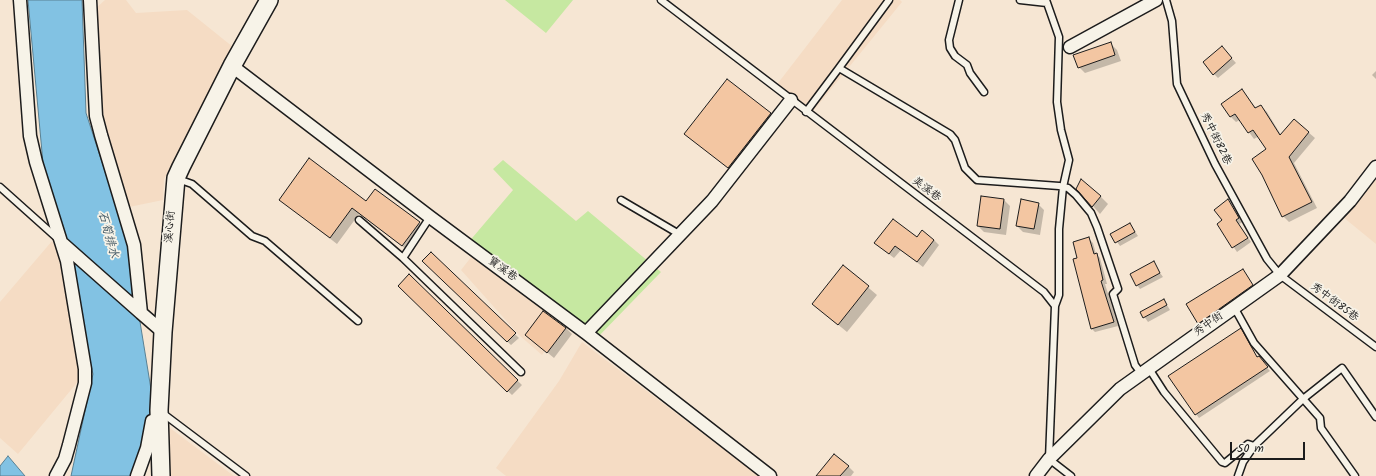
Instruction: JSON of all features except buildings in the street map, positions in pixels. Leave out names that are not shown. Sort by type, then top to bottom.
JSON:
[{"type":"street","points":[[20,0],[30,136],[36,162],[63,244],[75,306],[85,378],[65,459],[56,476]]},
{"type":"street","points":[[90,0],[96,116],[104,148],[134,245],[141,313]]},
{"type":"street","name":"溪心街","points":[[161,476],[159,415],[163,332],[176,178],[180,166],[232,66],[270,0]]},
{"type":"street","points":[[1070,47],[1156,0]]},
{"type":"street","name":"寶溪巷","points":[[232,66],[430,217],[586,333],[770,476]]},
{"type":"street","points":[[586,333],[712,201],[791,100]]},
{"type":"street","name":"秀中街","points":[[1036,476],[1049,459],[1120,389],[1280,275],[1350,201],[1376,167]]},
{"type":"street","points":[[63,244],[163,332]]},
{"type":"street","points":[[137,476],[147,448],[152,422],[159,415]]},
{"type":"lane","name":"美溪巷","points":[[661,0],[1044,292],[1055,306]]},
{"type":"lane","points":[[806,112],[889,0]]},
{"type":"lane","points":[[959,0],[949,40],[950,48],[955,56],[967,65],[970,73],[984,92]]},
{"type":"lane","points":[[1020,0],[1046,2],[1059,37],[1057,102],[1061,130],[1069,160],[1059,229],[1059,295],[1055,306],[1049,459],[1071,476]]},
{"type":"lane","name":"秀中街82巷","points":[[1166,0],[1172,21],[1177,84],[1215,164],[1267,259],[1280,275]]},
{"type":"lane","points":[[839,68],[950,134],[955,140],[965,168],[977,180],[1064,187],[1076,195],[1094,220],[1118,289],[1113,294],[1135,365],[1145,370],[1222,462],[1225,462],[1248,444],[1254,446]]},
{"type":"lane","points":[[176,178],[192,184],[252,236],[265,241],[358,321]]},
{"type":"lane","points":[[0,187],[63,244]]},
{"type":"lane","points":[[621,200],[679,234]]},
{"type":"lane","points":[[403,258],[430,217]]},
{"type":"lane","points":[[359,220],[403,258],[521,372]]},
{"type":"lane","name":"秀中街85巷","points":[[1280,275],[1376,347]]},
{"type":"lane","points":[[1234,307],[1254,343],[1320,418],[1321,428],[1355,476]]},
{"type":"lane","points":[[1238,476],[1243,462],[1254,446],[1303,399],[1342,368],[1376,417]]},
{"type":"lane","points":[[159,415],[246,476]]},
{"type":"shaded area","points":[[105,0],[126,0],[136,13],[187,10],[233,47],[164,179],[163,200],[129,207],[105,133],[95,9]]},
{"type":"shaded area","points":[[842,0],[900,0],[902,2],[810,115],[775,87]]},
{"type":"shaded area","points":[[1376,176],[1376,244],[1343,217]]},
{"type":"shaded area","points":[[52,241],[61,253],[80,379],[18,454],[0,438],[0,302]]},
{"type":"shaded area","points":[[472,256],[563,326],[542,355],[519,335],[461,270]]},
{"type":"shaded area","points":[[582,342],[759,476],[506,476],[496,468],[559,381]]},
{"type":"shaded area","points":[[170,428],[234,476],[156,476],[160,433]]},
{"type":"green space","points":[[505,0],[573,0],[546,33]]},
{"type":"green space","points":[[503,160],[576,221],[588,211],[661,272],[595,340],[467,244],[513,190],[493,169]]},
{"type":"water","name":"石筍排水","points":[[28,0],[82,0],[86,113],[126,236],[156,420],[140,476],[71,476],[93,374],[43,163]]},
{"type":"water","points":[[8,456],[25,476],[0,476],[0,466]]}]
